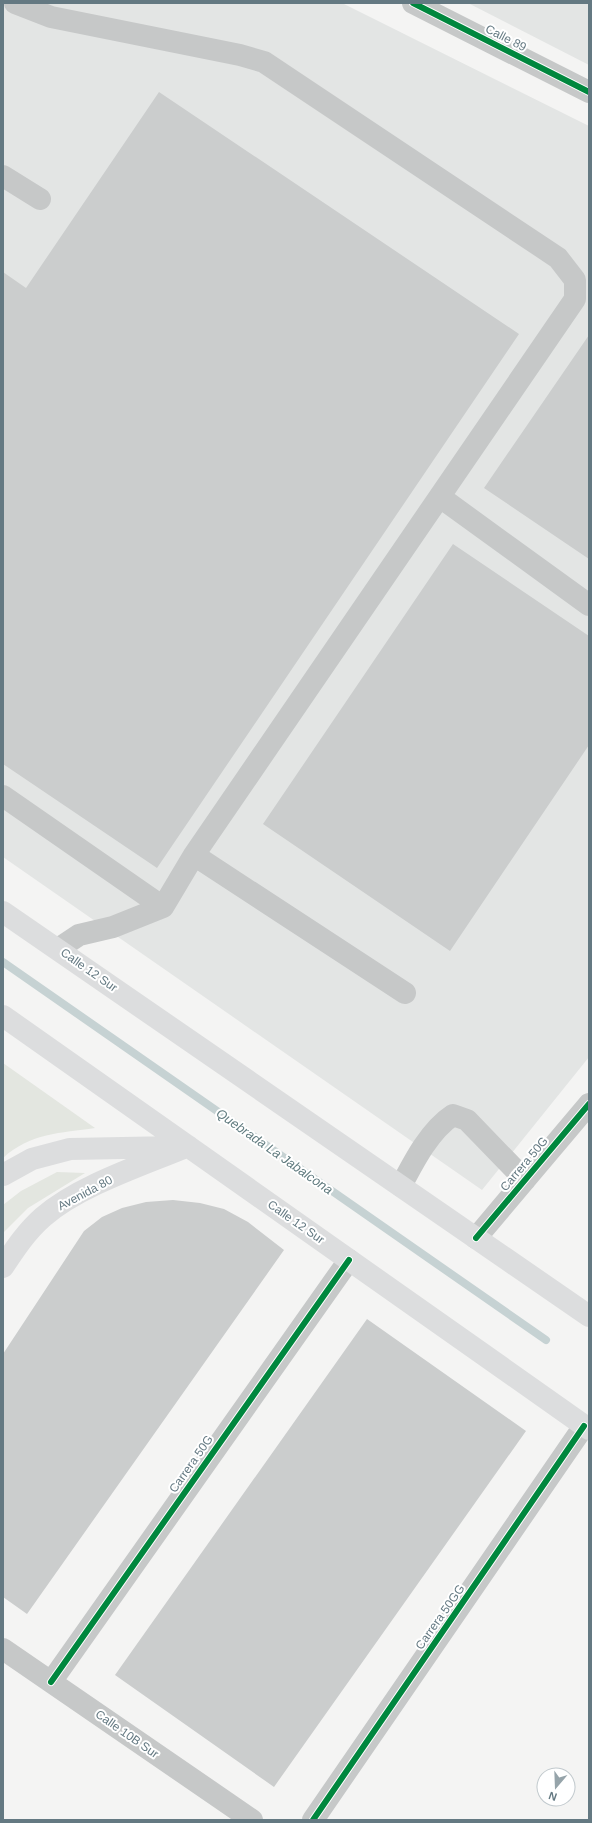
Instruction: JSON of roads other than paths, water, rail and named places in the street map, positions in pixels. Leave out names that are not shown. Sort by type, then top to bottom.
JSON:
[{"type":"main road","name":"Calle 12 Sur","points":[[3,912],[589,1316]]},
{"type":"main road","name":"Calle 12 Sur","points":[[3,1016],[587,1427]]},
{"type":"main road","points":[[3,1175],[32,1159],[70,1150],[188,1146]]},
{"type":"main road","name":"Avenida 80","points":[[3,1267],[23,1238],[44,1217],[68,1200],[99,1184],[188,1146]]},
{"type":"street","points":[[15,3],[51,17],[240,54],[264,62],[558,258],[575,280],[575,299],[194,855],[163,907],[113,927],[79,935],[58,949]]},
{"type":"street","name":"Calle 89","points":[[413,3],[589,92]]},
{"type":"street","points":[[3,176],[40,199]]},
{"type":"street","points":[[440,497],[589,605]]},
{"type":"street","points":[[3,796],[163,907]]},
{"type":"street","points":[[194,855],[405,993]]},
{"type":"street","name":"Carrera 50G","points":[[476,1238],[589,1104]]},
{"type":"street","points":[[401,1186],[412,1166],[441,1122],[453,1115],[467,1120],[526,1180]]},
{"type":"street","name":"Carrera 50G","points":[[51,1682],[349,1260]]},
{"type":"street","name":"Carrera 50GG","points":[[314,1820],[587,1427]]},
{"type":"street","name":"Calle 10B Sur","points":[[3,1649],[252,1820]]},
{"type":"waterway","name":"Quebrada La Jabalcona","points":[[3,962],[546,1340]]}]
